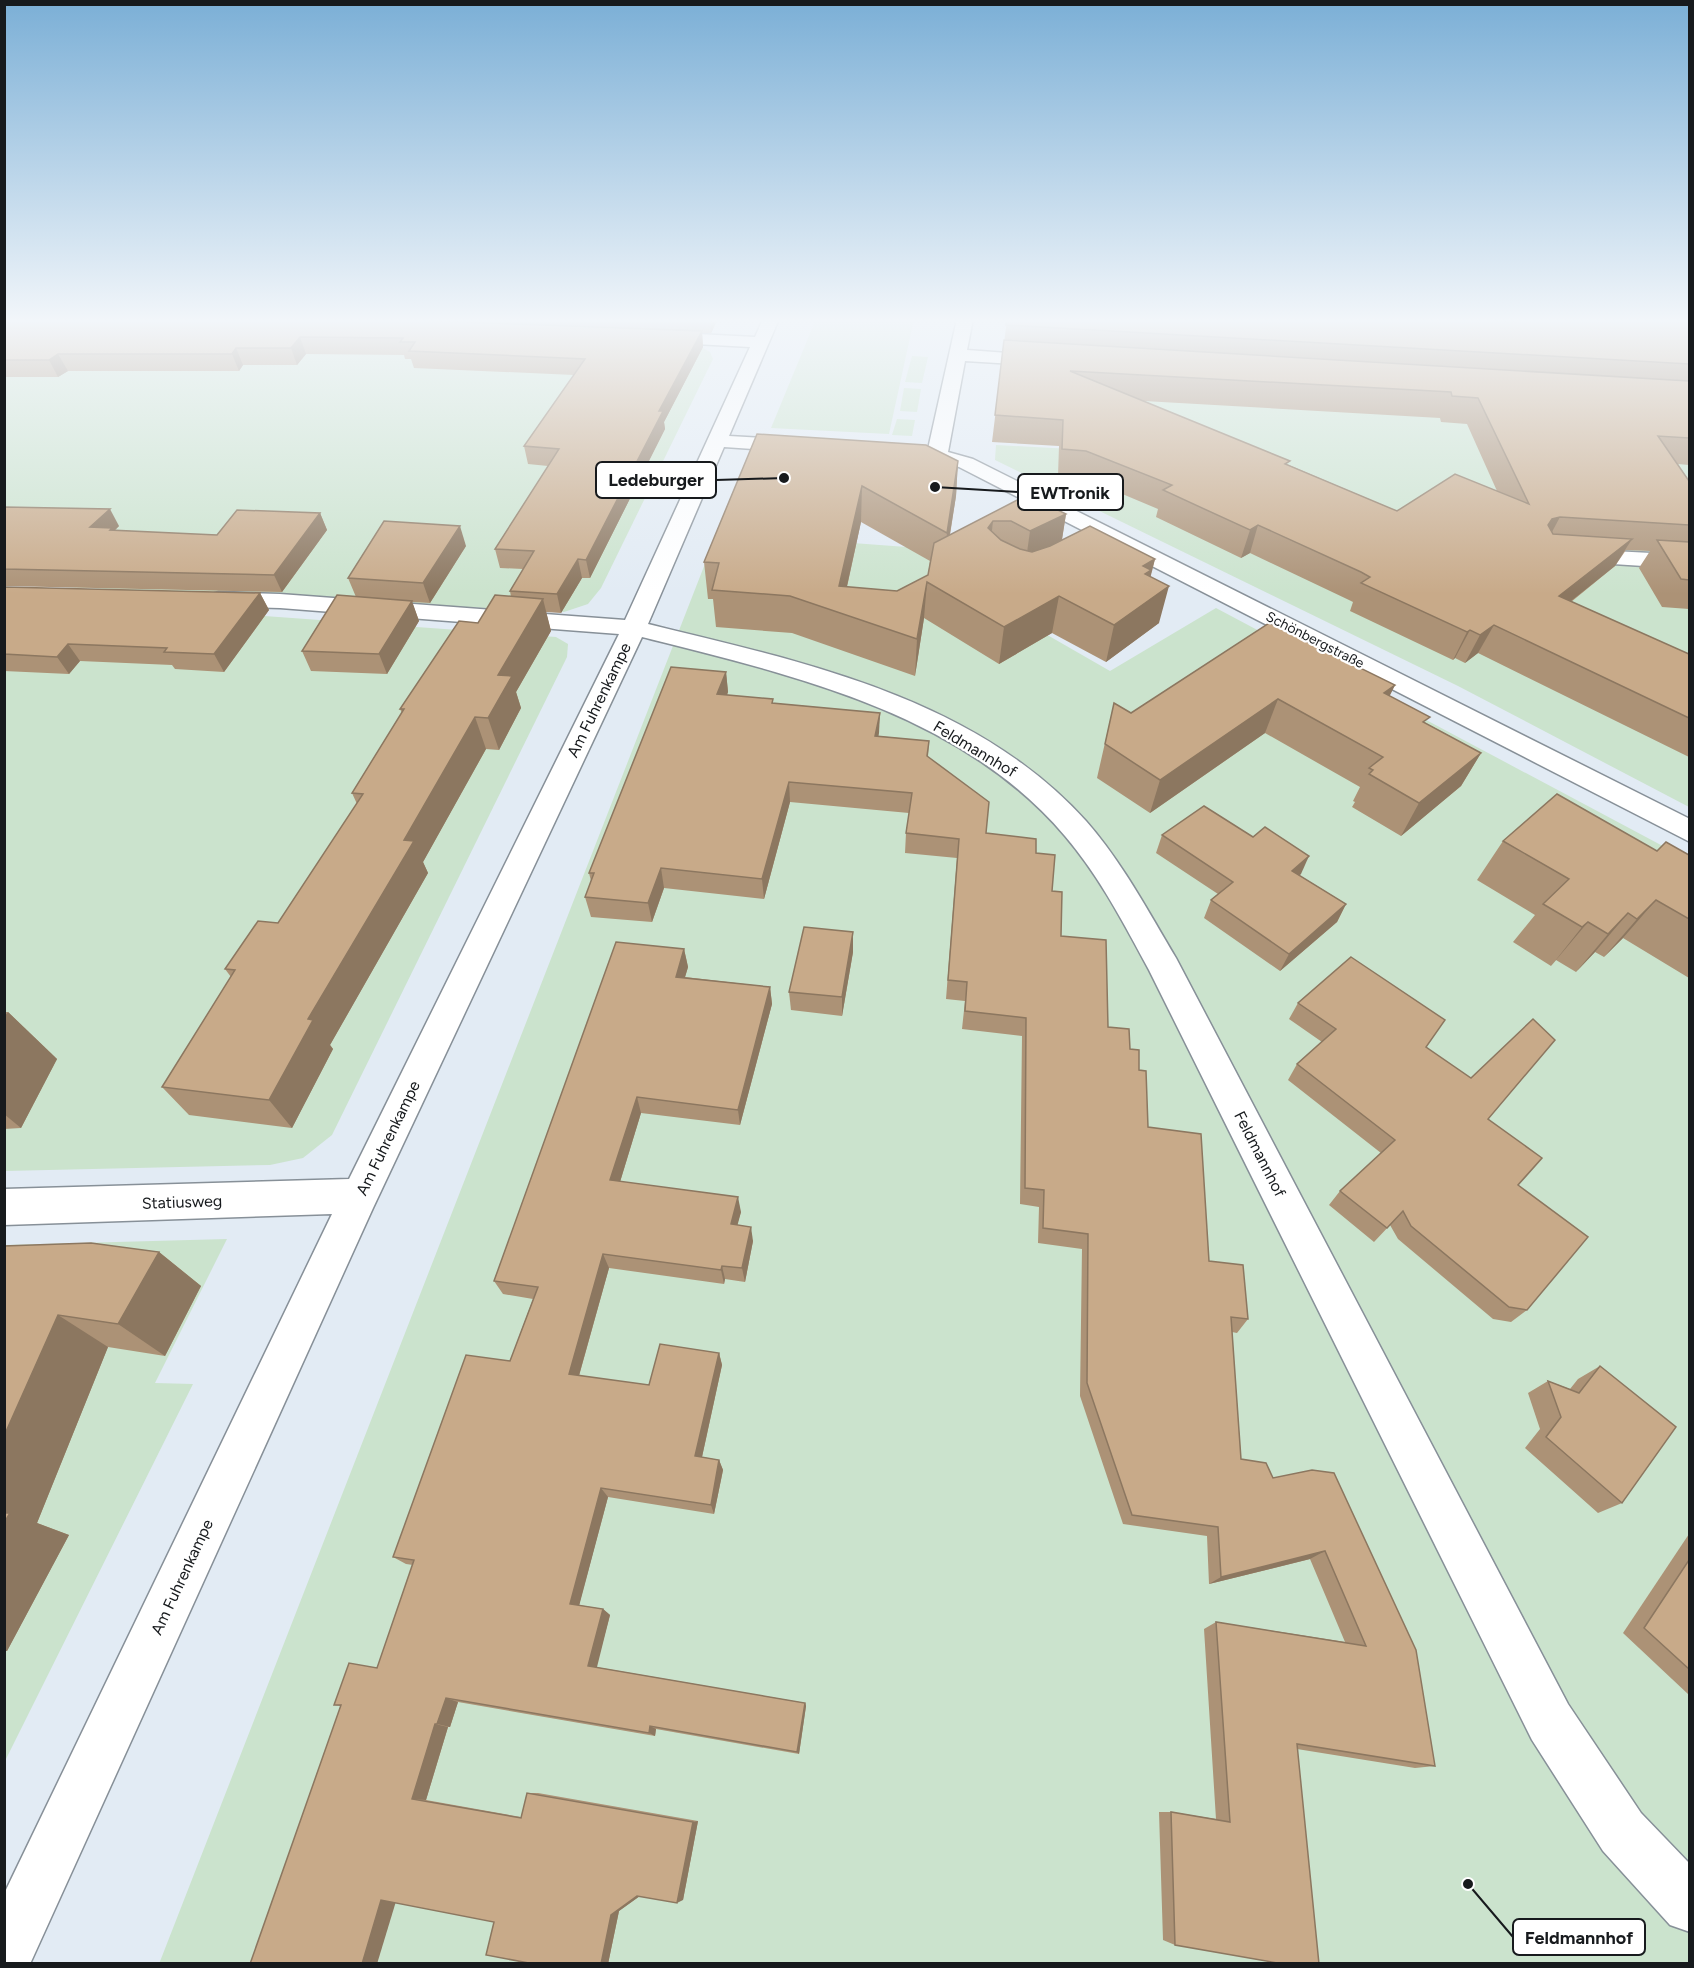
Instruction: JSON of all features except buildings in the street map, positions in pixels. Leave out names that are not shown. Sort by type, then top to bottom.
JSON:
[{"type":"street","name":"Am Fuhrenkampe","points":[[4,1956],[360,1196],[634,628],[730,411]]},
{"type":"street","points":[[937,455],[946,411]]},
{"type":"street","points":[[717,441],[818,447]]},
{"type":"street","name":"Schönbergstraße","points":[[896,453],[937,455],[966,463],[1100,542],[1689,832]]},
{"type":"street","points":[[1558,555],[1689,562]]},
{"type":"street","name":"Feldmannhof","points":[[199,598],[280,600],[634,628],[787,666],[876,697],[936,724],[1014,770],[1076,828],[1116,882],[1164,967],[1550,1722],[1622,1833],[1689,1905]]},
{"type":"street","name":"Statiusweg","points":[[4,1207],[360,1196]]},
{"type":"green space","points":[[4,411],[688,411],[601,588],[588,604],[564,612],[5,584]]},
{"type":"green space","points":[[778,411],[894,411],[889,434],[771,428]]},
{"type":"green space","points":[[1075,411],[1689,411],[1689,807],[1458,686],[995,460],[996,445],[1108,451]]},
{"type":"green space","points":[[897,419],[915,420],[912,436],[892,435]]},
{"type":"green space","points":[[717,533],[947,550],[943,575],[1110,671],[1216,608],[1689,860],[1689,1963],[159,1964]]},
{"type":"green space","points":[[182,610],[556,637],[568,644],[567,657],[332,1135],[303,1158],[270,1165],[5,1171],[4,611]]},
{"type":"green space","points":[[227,1239],[155,1383],[193,1384],[5,1761],[5,1245]]},
{"type":"place","name":"Ledeburger","points":[[784,478]]},
{"type":"place","name":"EWTronik","points":[[935,487]]},
{"type":"place","name":"Feldmannhof","points":[[1468,1884]]}]
